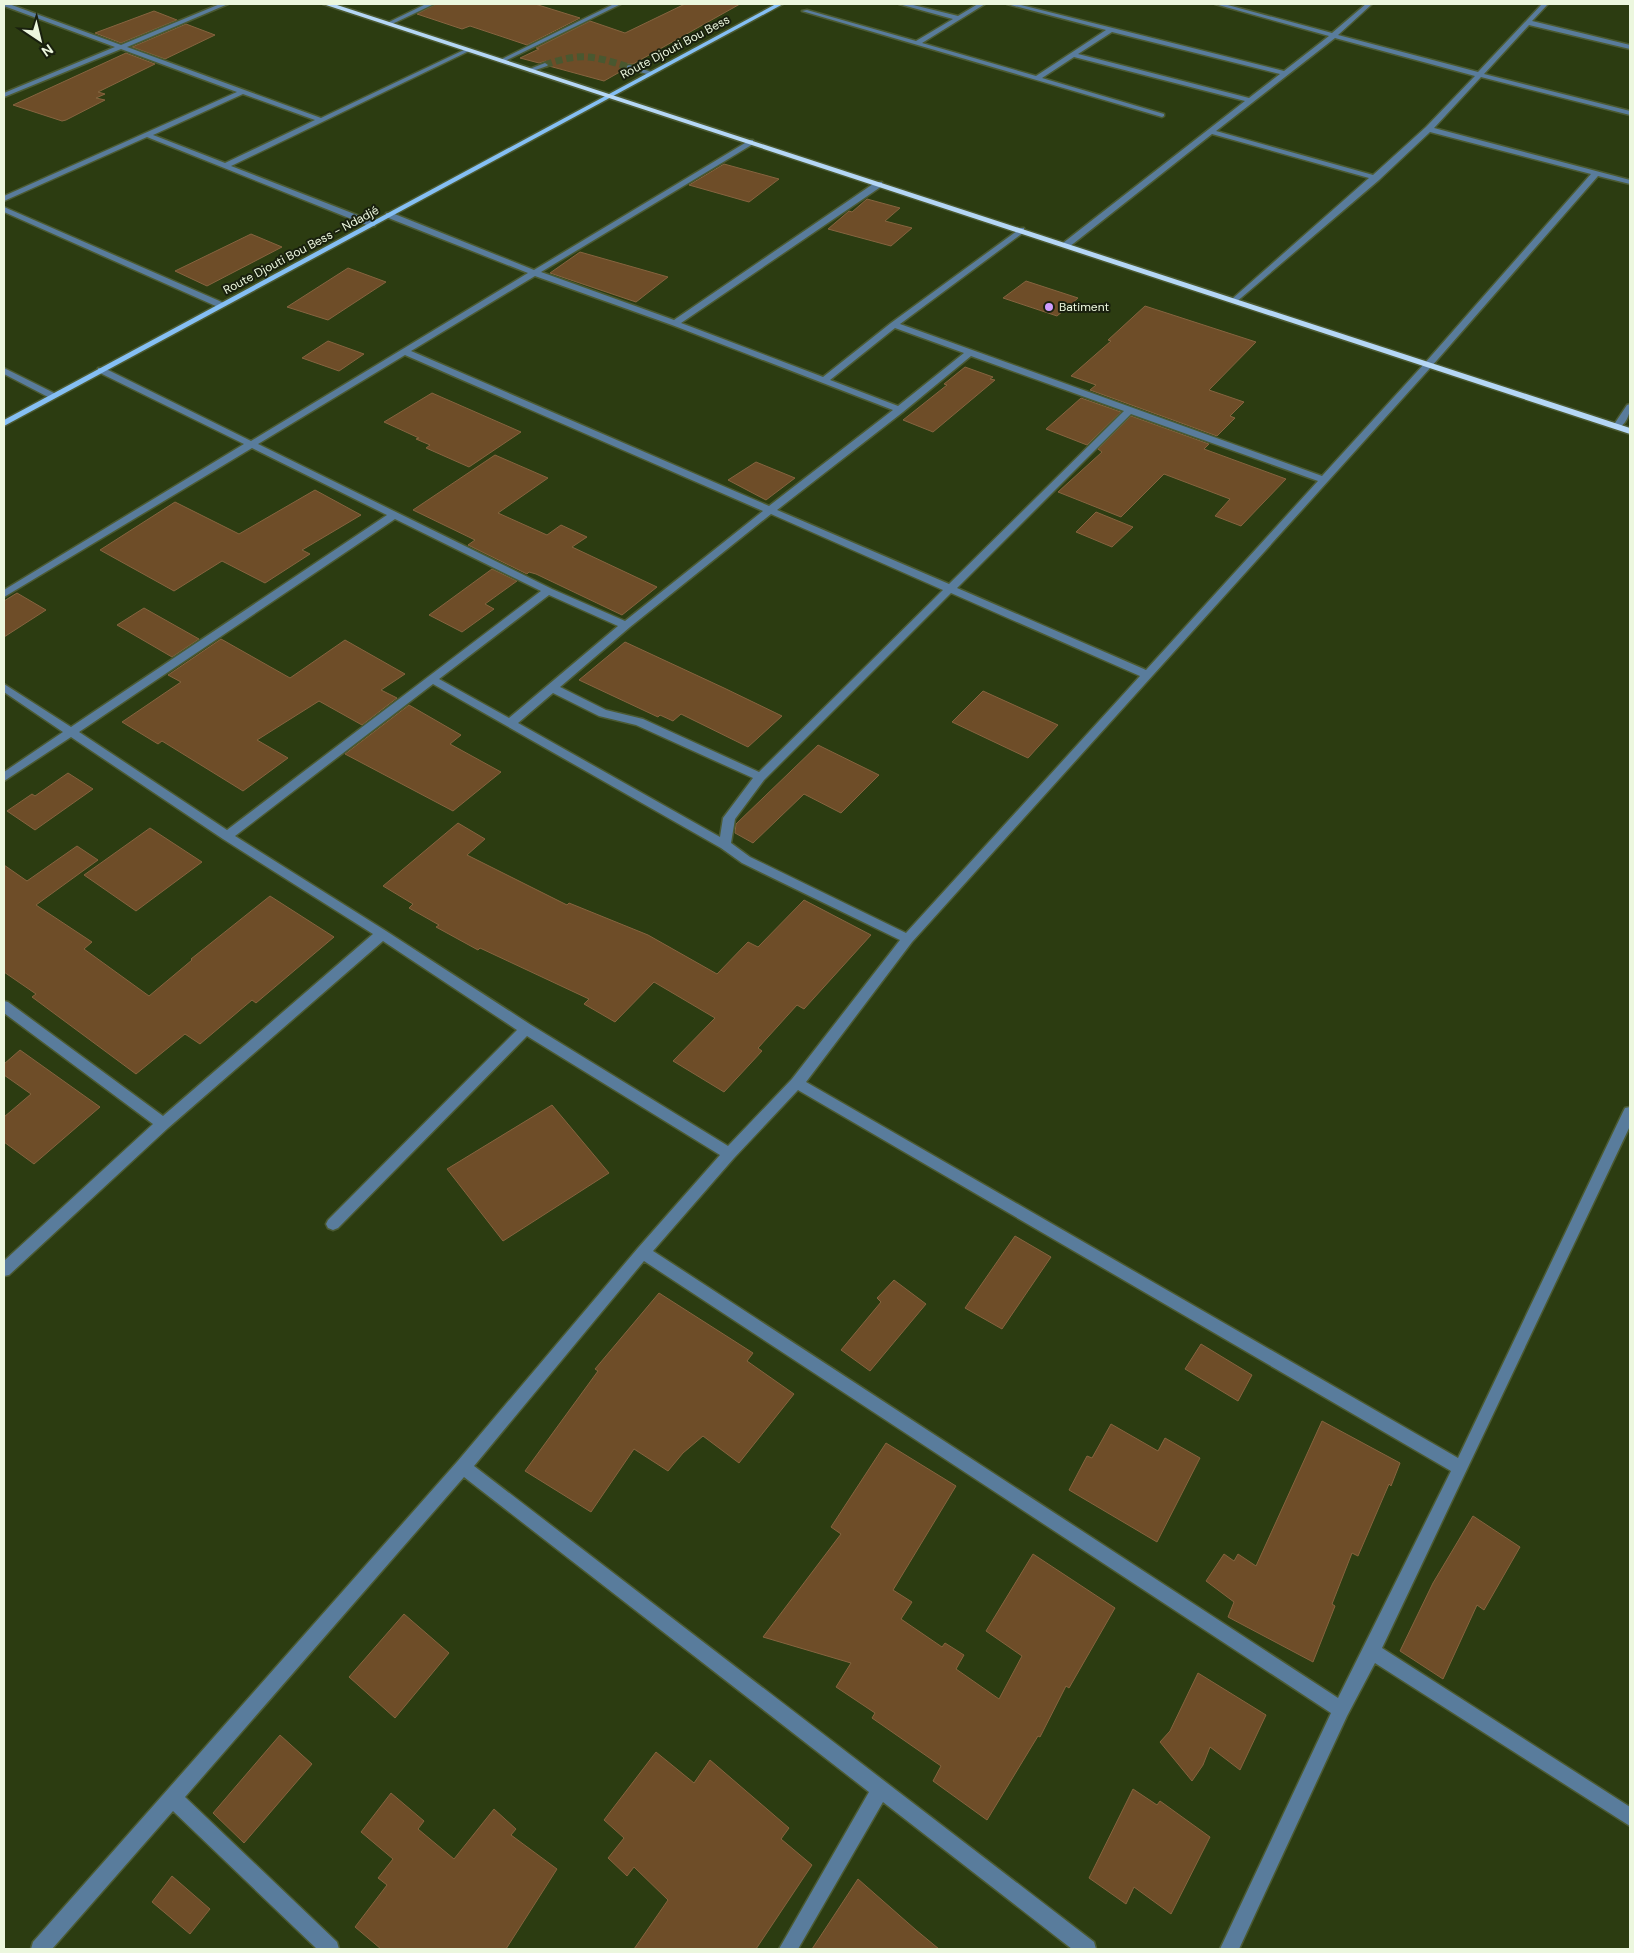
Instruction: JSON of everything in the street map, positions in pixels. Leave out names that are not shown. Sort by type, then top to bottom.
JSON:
[{"type":"highway","points":[[327,4],[1630,431]]},
{"type":"main road","name":"Route Djouti Bou Bess","points":[[608,96],[780,4]]},
{"type":"main road","name":"Route Djouti Bou Bess - Ndadjé","points":[[4,423],[608,96]]},
{"type":"street","points":[[4,4],[321,120]]},
{"type":"street","points":[[4,95],[224,4]]},
{"type":"street","points":[[388,24],[431,4]]},
{"type":"street","points":[[501,61],[618,4]]},
{"type":"street","points":[[902,4],[958,18]]},
{"type":"street","points":[[916,44],[982,4]]},
{"type":"street","points":[[1010,4],[1283,73]]},
{"type":"street","points":[[1218,4],[1480,75],[1630,113]]},
{"type":"street","points":[[1066,245],[1211,132],[1283,73],[1334,35],[1369,4]]},
{"type":"street","points":[[1235,301],[1376,178],[1429,129],[1545,4]]},
{"type":"street","points":[[4,12],[13,8]]},
{"type":"street","points":[[805,10],[1162,115]]},
{"type":"street","points":[[1527,22],[1630,47]]},
{"type":"street","points":[[1036,79],[1110,30]]},
{"type":"street","points":[[225,166],[468,50]]},
{"type":"street","points":[[1074,55],[1251,100]]},
{"type":"street","points":[[530,70],[545,65]]},
{"type":"street","points":[[629,67],[650,73]]},
{"type":"street","points":[[4,199],[244,91]]},
{"type":"street","points":[[1429,129],[1630,182]]},
{"type":"street","points":[[1211,132],[1376,178]]},
{"type":"street","points":[[147,135],[372,224]]},
{"type":"street","points":[[4,594],[750,142]]},
{"type":"street","points":[[40,1949],[463,1467],[643,1252],[729,1154],[797,1083],[908,939],[1146,674],[1428,365],[1596,173]]},
{"type":"street","points":[[675,323],[879,184]]},
{"type":"street","points":[[4,209],[221,306]]},
{"type":"street","points":[[389,215],[535,273],[675,323],[900,410]]},
{"type":"street","points":[[823,381],[1021,230]]},
{"type":"street","points":[[894,325],[1324,480]]},
{"type":"street","points":[[404,351],[1146,674]]},
{"type":"street","points":[[512,723],[625,626],[770,510],[900,410],[969,353]]},
{"type":"street","points":[[101,370],[548,591],[625,626]]},
{"type":"street","points":[[4,371],[54,396]]},
{"type":"street","points":[[1617,426],[1630,408]]},
{"type":"street","points":[[725,845],[729,818],[760,776],[1130,410]]},
{"type":"street","points":[[4,776],[394,515]]},
{"type":"street","points":[[227,836],[548,591]]},
{"type":"street","points":[[431,679],[512,723],[725,845],[746,860],[908,939]]},
{"type":"street","points":[[4,687],[227,836],[382,934],[526,1029],[729,1154]]},
{"type":"street","points":[[553,688],[603,713],[639,722],[760,776]]},
{"type":"street","points":[[4,1270],[163,1124],[382,934]]},
{"type":"street","points":[[4,1006],[163,1124]]},
{"type":"street","points":[[333,1224],[526,1029]]},
{"type":"street","points":[[797,1083],[1461,1468]]},
{"type":"street","points":[[1229,1949],[1341,1710],[1372,1651],[1461,1468],[1630,1112]]},
{"type":"street","points":[[643,1252],[1341,1710]]},
{"type":"street","points":[[463,1467],[1087,1949]]},
{"type":"street","points":[[1372,1651],[1630,1817]]},
{"type":"street","points":[[788,1949],[880,1790]]},
{"type":"street","points":[[173,1798],[330,1949]]},
{"type":"building","points":[[436,4],[535,4],[580,18],[527,45],[470,26],[462,29],[417,14]]},
{"type":"building","points":[[685,4],[740,4],[633,64],[626,64],[625,69],[604,81],[549,66],[546,61],[539,63],[520,58],[590,21],[625,33]]},
{"type":"building","points":[[154,11],[177,20],[121,43],[95,33]]},
{"type":"building","points":[[186,24],[215,35],[165,59],[132,47]]},
{"type":"building","points":[[126,53],[155,64],[98,92],[105,94],[96,98],[105,100],[66,120],[62,121],[13,105]]},
{"type":"building","points":[[724,164],[779,179],[749,202],[689,185]]},
{"type":"building","points":[[867,199],[900,208],[885,221],[912,228],[891,246],[828,229]]},
{"type":"building","points":[[251,234],[282,247],[207,286],[175,271]]},
{"type":"building","points":[[580,252],[668,277],[636,302],[550,273]]},
{"type":"building","points":[[348,268],[386,282],[328,320],[287,307]]},
{"type":"building","name":"Batiment","points":[[1026,281],[1078,298],[1057,316],[1003,298]]},
{"type":"building","points":[[1145,306],[1256,342],[1209,390],[1244,402],[1230,416],[1235,418],[1217,436],[1090,390],[1096,385],[1071,376],[1111,341],[1108,340]]},
{"type":"building","points":[[328,341],[364,354],[339,371],[302,358]]},
{"type":"building","points":[[965,367],[993,377],[990,379],[995,380],[933,432],[903,420],[947,385],[944,384]]},
{"type":"building","points":[[432,393],[521,432],[469,467],[426,448],[430,445],[384,422]]},
{"type":"building","points":[[1081,398],[1121,412],[1087,445],[1046,429]]},
{"type":"building","points":[[1131,416],[1209,444],[1204,449],[1286,479],[1241,526],[1215,516],[1230,499],[1164,474],[1121,517],[1058,492],[1102,452],[1098,449]]},
{"type":"building","points":[[495,455],[548,478],[498,513],[547,535],[561,525],[587,537],[572,547],[657,587],[622,615],[536,574],[529,572],[527,574],[468,545],[475,540],[413,510]]},
{"type":"building","points":[[756,462],[795,478],[766,500],[728,480]]},
{"type":"building","points":[[315,490],[361,515],[302,550],[310,554],[265,583],[222,561],[174,591],[100,550],[175,502],[239,534]]},
{"type":"building","points":[[1096,512],[1133,527],[1112,547],[1076,532]]},
{"type":"building","points":[[492,569],[517,581],[485,604],[494,609],[462,632],[429,615]]},
{"type":"building","points":[[17,593],[46,610],[4,637],[4,601]]},
{"type":"building","points":[[144,608],[199,639],[172,657],[117,625]]},
{"type":"building","points":[[221,639],[290,678],[345,640],[405,674],[381,690],[397,698],[362,725],[319,701],[257,740],[288,758],[243,791],[162,741],[158,744],[122,722],[181,682],[168,675]]},
{"type":"building","points":[[625,642],[782,716],[748,747],[681,714],[673,721],[660,715],[658,717],[579,680]]},
{"type":"building","points":[[983,691],[1058,725],[1028,758],[952,722]]},
{"type":"building","points":[[409,705],[461,735],[450,744],[501,772],[453,811],[345,754]]},
{"type":"building","points":[[818,745],[879,775],[841,813],[804,794],[753,843],[735,833],[736,824]]},
{"type":"building","points":[[68,773],[93,789],[35,830],[7,811],[32,794],[35,796]]},
{"type":"building","points":[[458,823],[485,839],[467,855],[567,905],[569,903],[648,935],[717,974],[748,942],[758,947],[804,900],[871,935],[804,1009],[797,1005],[758,1048],[762,1051],[724,1092],[673,1061],[715,1018],[654,982],[615,1022],[584,1004],[589,999],[480,948],[478,950],[436,927],[439,925],[409,908],[413,904],[383,886]]},
{"type":"building","points":[[150,828],[202,862],[136,911],[84,875]]},
{"type":"building","points":[[77,846],[98,860],[36,905],[92,942],[84,949],[149,996],[191,959],[270,896],[334,937],[256,1003],[252,1000],[200,1044],[185,1034],[136,1074],[32,997],[36,994],[4,972],[4,865],[27,881]]},
{"type":"building","points":[[20,1050],[100,1107],[34,1164],[4,1142],[4,1117],[31,1094],[4,1075],[4,1064]]},
{"type":"building","points":[[552,1105],[609,1173],[503,1241],[447,1169]]},
{"type":"building","points":[[1015,1236],[1051,1257],[1002,1329],[965,1308]]},
{"type":"building","points":[[894,1280],[926,1304],[870,1371],[841,1350],[881,1302],[877,1298]]},
{"type":"building","points":[[659,1293],[753,1353],[747,1361],[794,1394],[739,1463],[703,1436],[683,1453],[668,1471],[634,1449],[591,1512],[525,1471],[598,1371],[595,1369]]},
{"type":"building","points":[[1201,1344],[1252,1375],[1238,1401],[1185,1369]]},
{"type":"building","points":[[1322,1421],[1400,1463],[1358,1556],[1352,1553],[1332,1604],[1335,1606],[1313,1662],[1228,1617],[1234,1602],[1206,1581],[1224,1554],[1234,1561],[1238,1554],[1256,1566]]},
{"type":"building","points":[[1111,1424],[1158,1451],[1165,1438],[1200,1458],[1157,1542],[1069,1490],[1087,1456],[1092,1458]]},
{"type":"building","points":[[886,1443],[956,1486],[893,1590],[912,1602],[901,1619],[942,1647],[945,1643],[964,1655],[956,1669],[999,1699],[1022,1656],[986,1631],[1033,1554],[1115,1608],[1069,1688],[1066,1686],[1040,1737],[1038,1736],[987,1820],[933,1781],[941,1766],[872,1718],[875,1713],[836,1687],[851,1663],[763,1637],[841,1534],[831,1527]]},
{"type":"building","points":[[1473,1516],[1520,1547],[1484,1610],[1477,1605],[1443,1679],[1400,1651],[1433,1583]]},
{"type":"building","points":[[404,1614],[449,1653],[395,1718],[349,1677]]},
{"type":"building","points":[[1198,1673],[1266,1715],[1240,1770],[1210,1747],[1203,1765],[1192,1781],[1160,1742],[1170,1731]]},
{"type":"building","points":[[280,1735],[312,1764],[244,1843],[213,1813]]},
{"type":"building","points":[[656,1752],[694,1783],[710,1760],[789,1828],[781,1839],[812,1865],[756,1949],[634,1949],[668,1900],[634,1867],[627,1876],[608,1858],[624,1838],[604,1820]]},
{"type":"building","points":[[1133,1789],[1157,1805],[1160,1801],[1210,1837],[1171,1914],[1134,1887],[1126,1904],[1089,1878]]},
{"type":"building","points":[[391,1793],[424,1821],[418,1829],[454,1859],[494,1809],[516,1829],[511,1835],[557,1869],[506,1949],[381,1949],[355,1927],[387,1885],[378,1878],[393,1859],[361,1832]]},
{"type":"building","points":[[172,1876],[210,1909],[190,1934],[152,1902]]},
{"type":"building","points":[[858,1879],[916,1930],[939,1949],[812,1949]]},
{"type":"tunnel","points":[[545,65],[568,58],[587,57],[629,67]]},
{"type":"place","name":"Batiment","points":[[1049,307]]}]
